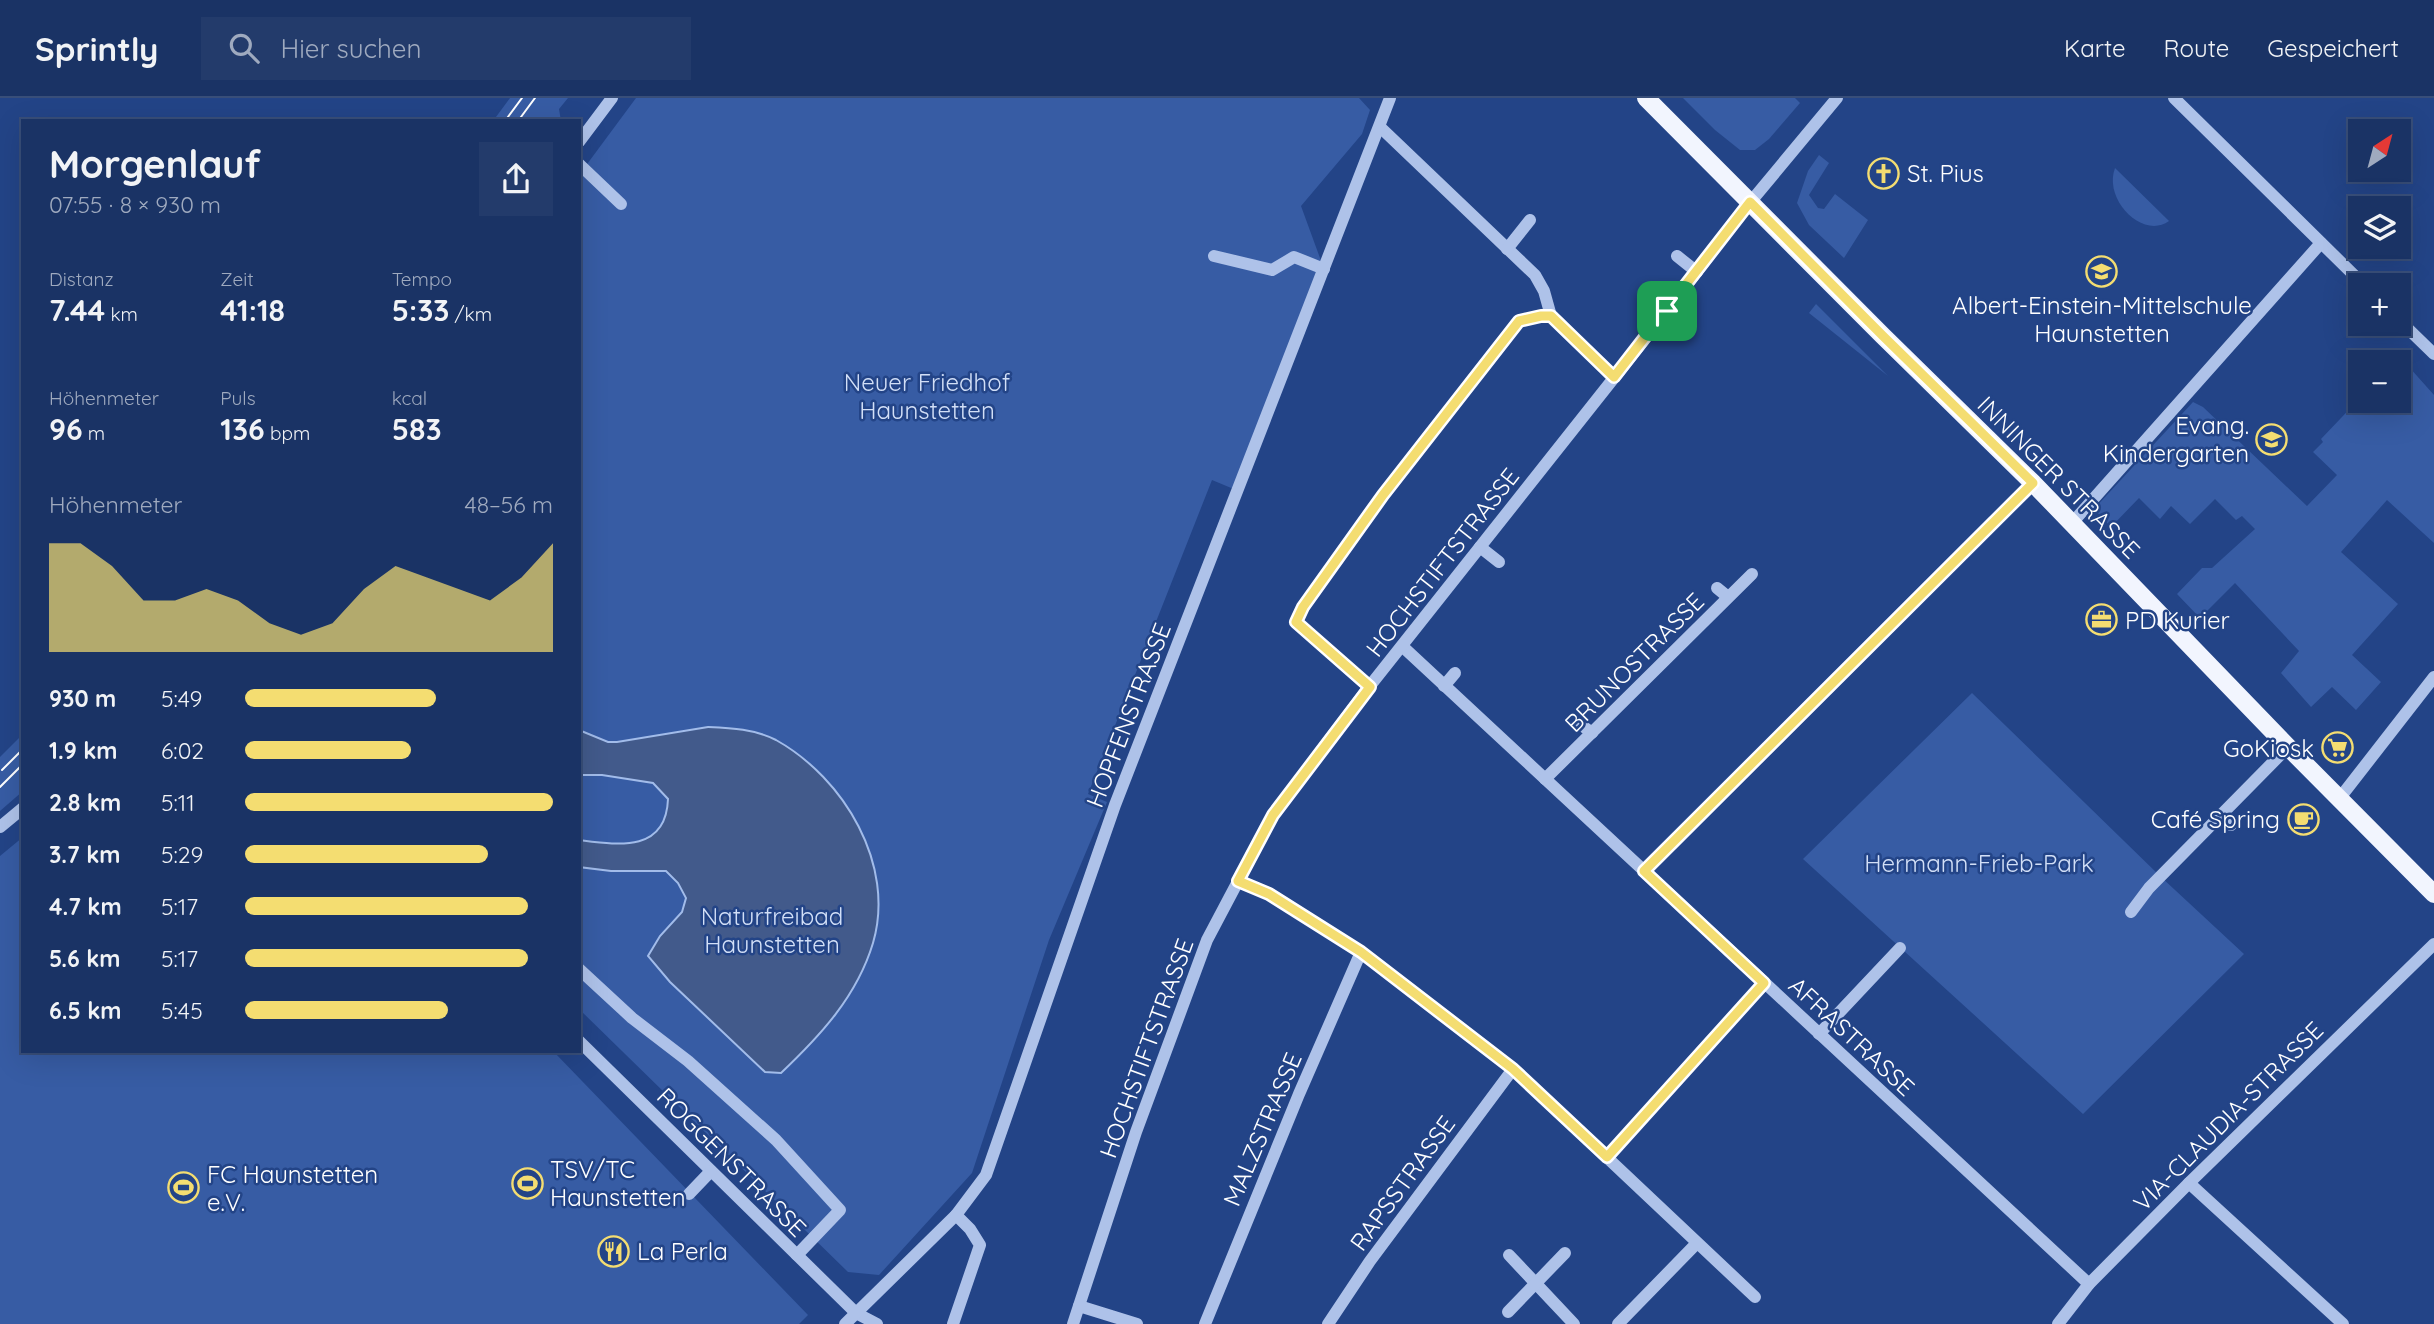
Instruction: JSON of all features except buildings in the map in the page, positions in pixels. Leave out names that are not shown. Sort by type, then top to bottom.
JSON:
[{"type":"main road","name":"INNINGER STRASSE","points":[[1646,98],[2033,483],[2434,894]]},
{"type":"street","points":[[581,139],[612,98]]},
{"type":"street","name":"HOPFENSTRASSE","points":[[845,1324],[858,1318],[956,1215],[986,1175],[1115,805],[1390,98]]},
{"type":"street","name":"HOCHSTIFTSTRASSE","points":[[1073,1324],[1136,1132],[1201,957],[1273,815],[1750,202],[1837,98]]},
{"type":"street","points":[[2174,98],[2352,273]]},
{"type":"street","points":[[1380,127],[1535,275],[1544,291],[1551,316],[1614,377]]},
{"type":"street","points":[[581,166],[621,204]]},
{"type":"street","points":[[1507,249],[1530,220]]},
{"type":"street","points":[[2072,523],[2321,243]]},
{"type":"street","points":[[1214,256],[1272,270],[1294,257],[1324,269]]},
{"type":"street","points":[[1677,256],[1697,272]]},
{"type":"street","points":[[1667,311],[1686,326]]},
{"type":"street","points":[[1370,687],[1296,622],[1303,607],[1383,495],[1519,321],[1551,316]]},
{"type":"street","points":[[2411,332],[2434,354]]},
{"type":"street","points":[[1644,871],[2033,483]]},
{"type":"street","points":[[1480,547],[1499,562]]},
{"type":"street","name":"BRUNOSTRASSE","points":[[1545,779],[1752,574]]},
{"type":"street","points":[[1717,588],[1728,597]]},
{"type":"street","name":"AFRASTRASSE","points":[[1402,646],[2089,1284]]},
{"type":"street","points":[[1444,686],[1455,673]]},
{"type":"street","points":[[2339,799],[2434,677]]},
{"type":"street","points":[[1580,724],[1591,733]]},
{"type":"street","points":[[2131,912],[2149,888],[2288,747]]},
{"type":"street","points":[[0,827],[21,810]]},
{"type":"street","points":[[2220,816],[2231,825]]},
{"type":"street","points":[[1238,881],[1269,894],[1361,952],[1513,1069],[1755,1297]]},
{"type":"street","name":"VIA-CLAUDIA-STRASSE","points":[[2058,1324],[2089,1284],[2434,944]]},
{"type":"street","points":[[1819,1034],[1900,948]]},
{"type":"street","name":"MALZSTRASSE","points":[[1205,1324],[1299,1094],[1361,952]]},
{"type":"street","points":[[581,971],[632,1018],[688,1061],[776,1140],[840,1210],[797,1255]]},
{"type":"street","points":[[1607,1157],[1764,983]]},
{"type":"street","name":"ROGGENSTRASSE","points":[[581,1043],[858,1318],[877,1324]]},
{"type":"street","name":"RAPSSTRASSE","points":[[1328,1324],[1370,1261],[1513,1069]]},
{"type":"street","points":[[689,1194],[711,1171]]},
{"type":"street","points":[[2189,1183],[2343,1324]]},
{"type":"street","points":[[953,1324],[980,1245],[970,1229],[956,1215]]},
{"type":"street","points":[[1618,1324],[1696,1242]]},
{"type":"street","points":[[1508,1312],[1565,1253]]},
{"type":"street","points":[[1508,1255],[1574,1324]]},
{"type":"street","points":[[1079,1306],[1137,1324]]},
{"type":"green space","points":[[510,98],[568,98],[559,109],[561,119],[494,119]]},
{"type":"green space","name":"Neuer Friedhof Haunstetten","points":[[636,98],[1359,98],[1370,110],[1362,134],[1301,206],[1324,269],[1236,490],[1212,480],[1088,794],[1107,802],[1049,940],[972,1173],[879,1275],[848,1272],[581,1011],[581,172]]},
{"type":"green space","points":[[1683,98],[1795,98],[1800,103],[1769,139],[1755,150],[1740,150]]},
{"type":"green space","points":[[1819,155],[1829,163],[1809,195],[1818,208],[1824,209],[1835,194],[1868,220],[1844,258],[1809,225],[1797,203],[1808,171]]},
{"type":"green space","points":[[2115,168],[2169,221],[2148,225],[2128,214],[2115,192]]},
{"type":"green space","points":[[1816,304],[1888,376],[1809,313]]},
{"type":"green space","points":[[2411,369],[2434,395],[2434,543],[2387,500],[2341,552],[2398,604],[2352,655],[2381,682],[2356,710],[2332,687],[2311,707],[2281,673],[2299,651],[2235,583],[2200,618],[2177,594],[2202,568],[2212,568],[2255,529],[2242,516],[2236,520],[2215,499],[2190,524],[2171,506],[2160,519],[2139,498],[2111,527],[2094,509],[2193,402],[2203,407],[2307,506],[2337,475],[2313,452],[2323,442],[2321,439],[2348,411],[2348,413],[2411,413]]},
{"type":"green space","name":"Hermann-Frieb-Park","points":[[1972,693],[2244,954],[2083,1114],[1803,859]]},
{"type":"green space","points":[[21,736],[21,793],[0,811],[0,757]]},
{"type":"green space","points":[[21,839],[21,1053],[555,1053],[808,1315],[799,1324],[0,1324],[0,856]]},
{"type":"shaded area","points":[[708,727],[760,733],[801,756],[843,800],[859,826],[877,884],[878,913],[873,943],[858,980],[836,1014],[781,1073],[765,1072],[670,982],[648,956],[660,936],[682,912],[686,898],[678,883],[666,871],[611,871],[581,867],[581,840],[637,842],[659,829],[665,816],[668,799],[653,783],[602,775],[581,775],[581,731],[608,742]]},
{"type":"tram line","points":[[506,119],[522,98]]},
{"type":"tram line","points":[[519,119],[535,98]]},
{"type":"tram line","points":[[2,770],[21,751]]},
{"type":"tram line","points":[[0,787],[21,766]]},
{"type":"place","name":"St. Pius","points":[[1884,173]]},
{"type":"place","name":"Albert-Einstein-Mittelschule Haunstetten","points":[[2102,271]]},
{"type":"place","name":"Evang. Kindergarten","points":[[2272,439]]},
{"type":"place","name":"PD Kurier","points":[[2102,620]]},
{"type":"place","name":"GoKiosk","points":[[2337,748]]},
{"type":"place","name":"Café Spring","points":[[2303,819]]},
{"type":"place","name":"TSV/TC Haunstetten","points":[[527,1183]]},
{"type":"place","name":"FC Haunstetten e.V.","points":[[184,1188]]},
{"type":"place","name":"La Perla","points":[[614,1251]]},
{"type":"route","points":[[1750,202],[2033,483],[1644,871],[1764,983],[1607,1157],[1513,1069],[1361,952],[1269,894],[1238,881],[1273,815],[1370,687],[1296,622],[1303,607],[1383,495],[1519,321],[1551,316],[1614,377],[1667,311],[1750,202]]},
{"type":"park label","name":"Naturfreibad Haunstetten","points":[[772,930]]}]
